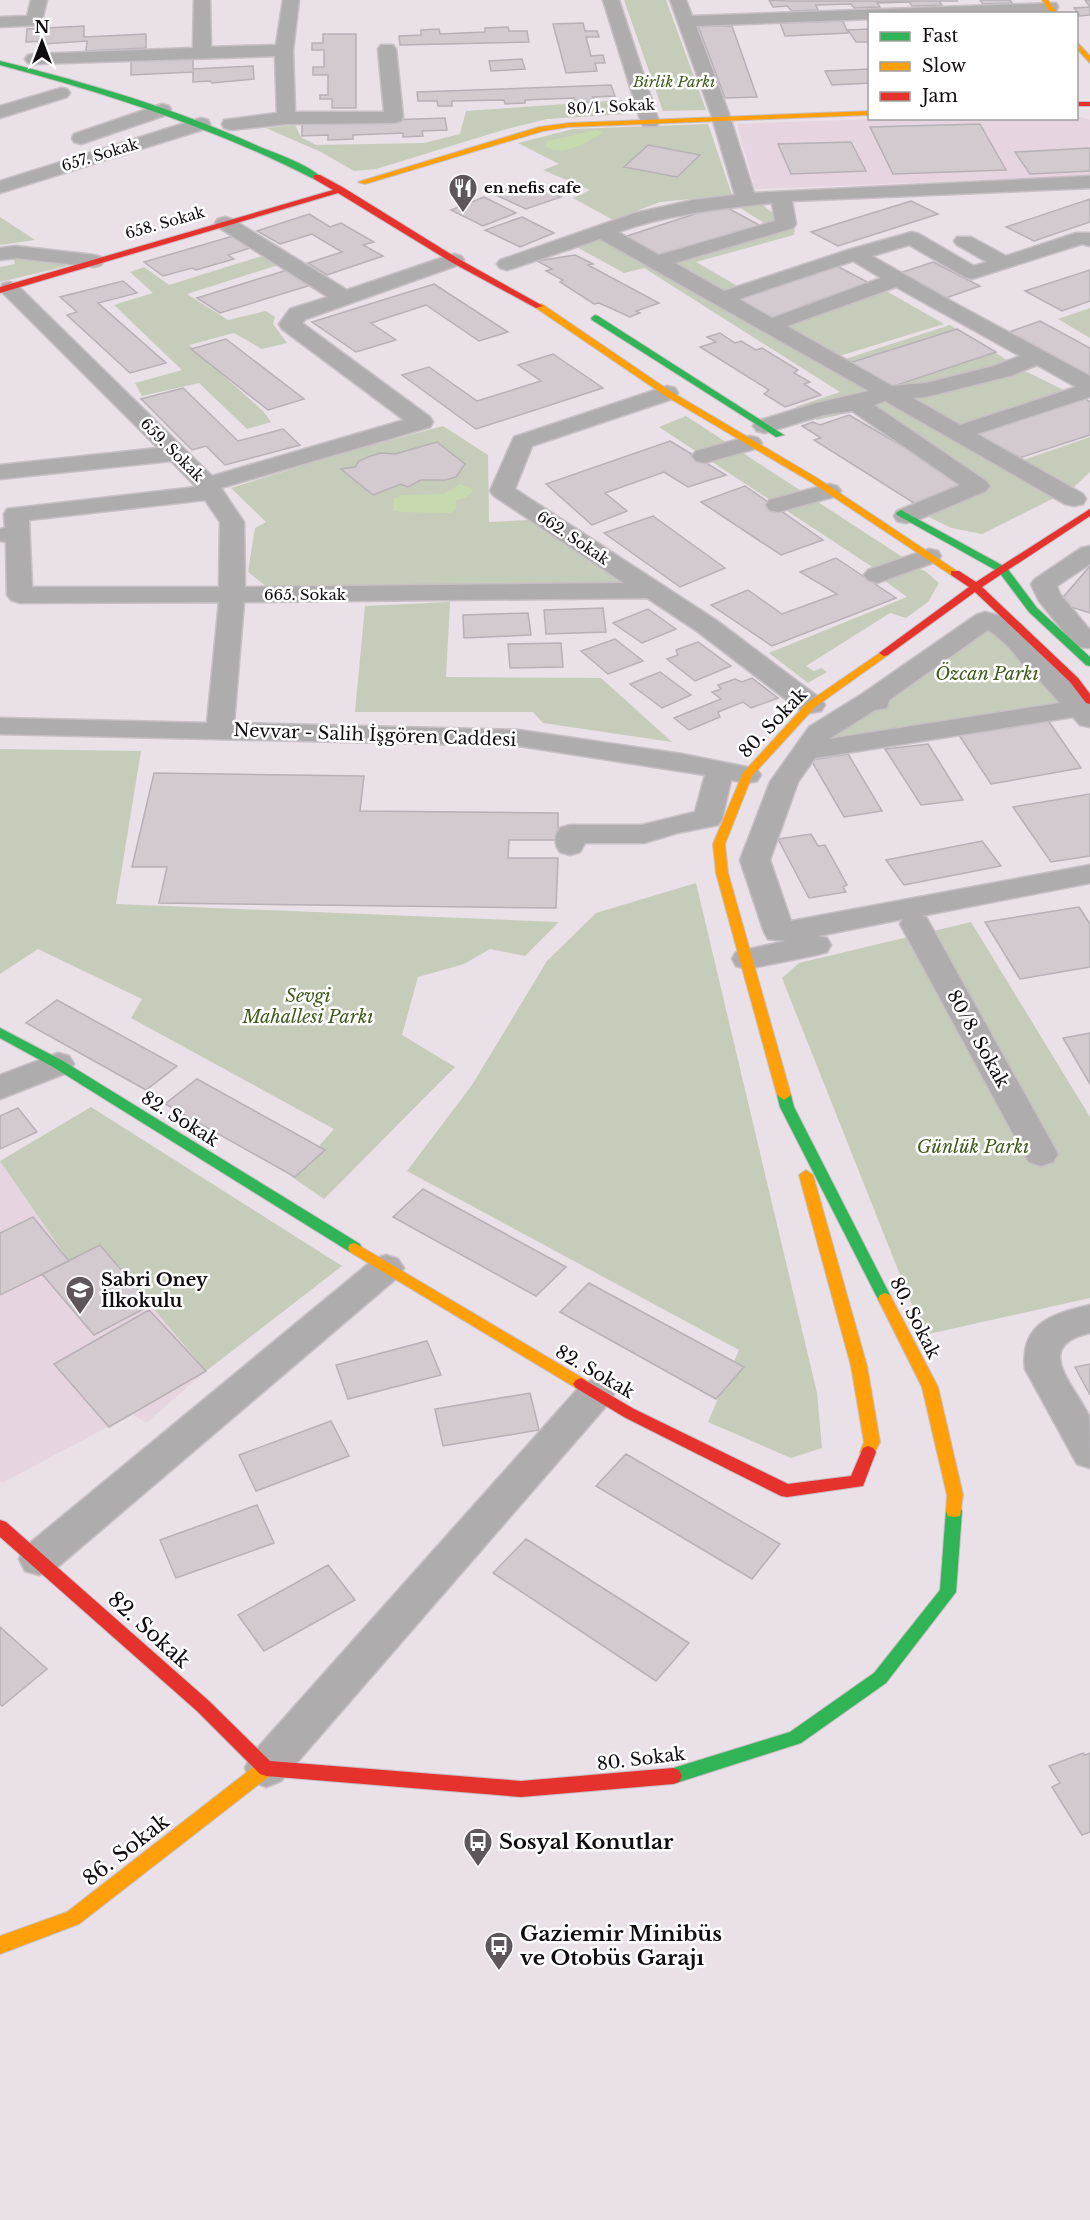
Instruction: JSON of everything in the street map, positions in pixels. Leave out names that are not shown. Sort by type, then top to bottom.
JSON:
[{"type":"street","points":[[0,22],[35,21],[39,0]]},
{"type":"street","points":[[202,0],[202,53]]},
{"type":"street","points":[[286,118],[284,50],[291,0]]},
{"type":"street","points":[[611,0],[650,122]]},
{"type":"street","points":[[678,0],[722,120],[746,200]]},
{"type":"street","points":[[923,12],[1050,7]]},
{"type":"street","points":[[686,21],[868,14]]},
{"type":"street","points":[[1078,44],[1090,61]]},
{"type":"street","points":[[231,124],[286,118],[394,117],[387,49]]},
{"type":"street","points":[[0,50],[165,100],[273,140]]},
{"type":"street","points":[[34,59],[284,50]]},
{"type":"street","points":[[0,63],[89,86],[162,110],[281,158],[341,190],[454,260],[548,311],[667,393],[758,435],[793,444]]},
{"type":"street","points":[[0,112],[61,93]]},
{"type":"street","points":[[65,144],[162,110]]},
{"type":"street","name":"80/1. Sokak","points":[[381,193],[357,179],[542,129],[569,125],[868,113]]},
{"type":"street","name":"657. Sokak","points":[[0,187],[201,124]]},
{"type":"street","points":[[507,265],[668,210],[782,196],[1090,182]]},
{"type":"street","name":"658. Sokak","points":[[5,289],[341,190]]},
{"type":"street","points":[[657,262],[786,224],[782,196]]},
{"type":"street","points":[[225,223],[346,299]]},
{"type":"street","points":[[601,231],[771,325],[1082,505]]},
{"type":"street","points":[[723,298],[852,255],[912,238],[972,273],[1083,237],[1090,240]]},
{"type":"street","points":[[964,241],[1004,263]]},
{"type":"street","points":[[0,255],[16,252],[94,261]]},
{"type":"street","points":[[852,255],[893,281],[1090,388]]},
{"type":"street","points":[[852,255],[1090,388]]},
{"type":"street","points":[[9,534],[16,514],[209,488],[422,422],[290,324],[298,314],[454,260]]},
{"type":"street","points":[[771,325],[893,281]]},
{"type":"street","name":"659. Sokak","points":[[5,289],[176,453],[209,488],[232,522],[232,595],[220,730]]},
{"type":"street","points":[[578,308],[758,435],[829,490],[976,587],[1074,680],[1087,710]]},
{"type":"street","points":[[704,456],[821,409],[856,403],[885,393],[926,390],[1002,371],[1034,359]]},
{"type":"street","points":[[957,433],[1090,388]]},
{"type":"street","name":"662. Sokak","points":[[667,393],[522,442],[502,491],[707,626],[811,705]]},
{"type":"street","points":[[856,403],[978,486],[897,511]]},
{"type":"street","points":[[0,472],[176,453]]},
{"type":"street","points":[[778,505],[829,490]]},
{"type":"street","name":"80. Sokak","points":[[266,1768],[521,1789],[679,1776],[795,1738],[880,1678],[948,1592],[955,1496],[930,1387],[787,1107],[722,873],[719,844],[733,772],[811,705],[1003,570],[1082,505]]},
{"type":"street","points":[[803,521],[854,507]]},
{"type":"street","points":[[897,511],[1003,570],[1033,610],[1090,663]]},
{"type":"street","name":"665. Sokak","points":[[9,534],[20,595],[651,590]]},
{"type":"street","points":[[1090,553],[1044,584],[1048,596],[1085,641],[1090,640]]},
{"type":"street","points":[[877,574],[929,555]]},
{"type":"street","points":[[1087,710],[1002,628],[992,620],[985,620],[874,701],[819,733],[784,782],[755,860],[779,932],[1090,874]]},
{"type":"street","points":[[806,751],[1087,710]]},
{"type":"street","name":"Nevvar - Salih İşgören Caddesi","points":[[0,726],[519,738],[733,772]]},
{"type":"street","points":[[570,846],[570,834],[644,834],[673,825],[708,819],[733,772]]},
{"type":"street","points":[[747,959],[915,924],[1090,895]]},
{"type":"street","name":"80/8. Sokak","points":[[915,924],[1041,1154]]},
{"type":"street","name":"82. Sokak","points":[[0,1032],[58,1064],[386,1268],[595,1394],[787,1491],[857,1482],[872,1442],[859,1366],[787,1107]]},
{"type":"street","points":[[0,1088],[58,1064]]},
{"type":"street","points":[[39,1559],[386,1268]]},
{"type":"street","points":[[1090,1319],[1055,1330],[1043,1346],[1041,1357],[1043,1369],[1090,1453]]},
{"type":"street","points":[[266,1768],[595,1394]]},
{"type":"street","name":"82. Sokak","points":[[0,1527],[203,1706],[266,1768]]},
{"type":"street","name":"86. Sokak","points":[[0,1945],[73,1918],[266,1768]]},
{"type":"shaded area","points":[[1078,116],[1090,120],[1090,176],[755,189],[737,124],[868,119],[1078,120]]},
{"type":"shaded area","points":[[596,130],[604,132],[568,150],[552,150],[545,146],[548,141]]},
{"type":"shaded area","points":[[460,484],[473,489],[466,497],[456,500],[456,509],[450,513],[393,510],[394,499],[402,495],[444,494]]},
{"type":"shaded area","name":"Sabri Oney İlkokulu","points":[[0,1161],[69,1261],[100,1245],[206,1371],[146,1423],[132,1414],[2,1483],[0,1481]]},
{"type":"green space","name":"Birlik Parkı","points":[[624,0],[666,0],[706,110],[663,111]]},
{"type":"green space","points":[[623,100],[627,114],[547,119],[376,169],[354,171],[321,152],[266,128],[295,125],[301,137],[316,145],[424,143],[460,134],[466,111]]},
{"type":"green space","points":[[708,124],[732,195],[660,202],[613,220],[573,198],[590,190],[543,170],[559,164],[518,143],[573,129]]},
{"type":"green space","points":[[757,201],[795,230],[794,235],[696,262],[741,288],[717,297],[839,361],[950,325],[1025,371],[1074,395],[1006,466],[1090,437],[1090,472],[1072,489],[982,534],[951,528],[919,512],[988,484],[861,410],[817,420],[795,407],[840,392],[644,268],[624,273],[573,245],[603,235],[665,263],[769,226],[737,206]]},
{"type":"green space","points":[[0,217],[35,240],[0,245]]},
{"type":"green space","points":[[31,256],[56,260],[67,266],[0,282],[0,267],[15,264],[13,258]]},
{"type":"green space","points":[[262,256],[278,265],[187,294],[228,320],[266,311],[275,317],[273,324],[287,343],[262,349],[234,333],[189,345],[263,411],[271,422],[247,429],[199,383],[142,396],[135,383],[182,370],[114,305],[153,293],[130,272],[144,267],[169,285]]},
{"type":"green space","points":[[881,288],[944,324],[836,357],[778,325]]},
{"type":"green space","points":[[1090,308],[1090,338],[1058,319]]},
{"type":"green space","points":[[686,416],[907,560],[877,570],[659,427]]},
{"type":"green space","points":[[443,426],[488,455],[489,522],[529,520],[631,586],[272,591],[248,572],[255,528],[266,522],[231,488],[347,452]]},
{"type":"green space","points":[[912,566],[925,571],[939,583],[928,602],[906,618],[890,613],[806,666],[814,671],[821,668],[827,672],[808,683],[769,653],[907,597],[881,578]]},
{"type":"green space","points":[[450,602],[446,677],[601,678],[672,742],[543,723],[533,712],[355,712],[365,606]]},
{"type":"green space","name":"Özcan Parkı","points":[[990,622],[1068,704],[824,740]]},
{"type":"green space","name":"Sevgi Mahallesi Parkı","points":[[0,749],[141,751],[116,904],[559,922],[525,956],[490,949],[464,964],[418,977],[402,1035],[455,1067],[324,1199],[292,1177],[334,1129],[131,1018],[142,999],[38,949],[0,974]]},
{"type":"green space","points":[[696,883],[817,1393],[822,1448],[791,1458],[708,1422],[739,1350],[407,1171],[472,1085],[547,961],[596,913]]},
{"type":"green space","name":"Günlük Parkı","points":[[971,922],[1090,1117],[1090,1298],[924,1335],[782,978],[799,963]]},
{"type":"green space","points":[[91,1107],[342,1266],[206,1371],[100,1245],[69,1261],[0,1161]]},
{"type":"building","points":[[769,0],[939,1],[942,5],[912,6],[909,2],[877,3],[880,7],[854,8],[851,4],[816,5],[818,10],[792,11],[787,6],[773,7]]},
{"type":"building","points":[[980,0],[1010,0],[1012,3],[983,4]]},
{"type":"building","points":[[1090,7],[1090,15],[1080,16],[1074,8]]},
{"type":"building","points":[[843,21],[848,33],[785,36],[780,23]]},
{"type":"building","points":[[583,23],[585,31],[597,31],[599,37],[586,37],[591,56],[603,55],[605,63],[595,63],[597,71],[566,73],[553,24]]},
{"type":"building","points":[[84,26],[84,37],[146,34],[146,48],[86,51],[87,41],[44,44],[44,41],[26,42],[27,29]]},
{"type":"building","points":[[698,26],[732,26],[757,97],[725,98]]},
{"type":"building","points":[[508,27],[509,31],[527,31],[529,42],[400,45],[399,36],[421,35],[421,30],[439,29],[440,34],[485,32],[485,28]]},
{"type":"building","points":[[868,29],[868,42],[856,42],[848,30]]},
{"type":"building","points":[[323,34],[356,34],[356,108],[332,108],[332,99],[320,99],[320,95],[328,95],[328,75],[313,75],[313,67],[324,67],[324,50],[312,50],[312,43],[323,43]]},
{"type":"building","points":[[193,58],[193,69],[253,66],[254,79],[212,83],[210,81],[193,82],[193,72],[131,75],[131,61]]},
{"type":"building","points":[[522,59],[525,69],[491,71],[489,61]]},
{"type":"building","points":[[868,69],[868,83],[832,85],[825,71]]},
{"type":"building","points":[[611,85],[615,96],[593,97],[595,102],[575,102],[574,98],[525,100],[525,103],[505,104],[504,100],[452,101],[452,106],[438,106],[437,101],[418,101],[417,92]]},
{"type":"building","points":[[445,118],[447,130],[422,131],[423,136],[403,137],[403,133],[353,135],[353,139],[328,140],[328,135],[302,136],[302,123]]},
{"type":"building","points":[[980,124],[1006,170],[893,174],[870,127]]},
{"type":"building","points":[[851,142],[866,171],[791,174],[778,144]]},
{"type":"building","points":[[648,145],[700,155],[677,177],[624,167]]},
{"type":"building","points":[[1090,148],[1090,171],[1030,174],[1015,152]]},
{"type":"building","points":[[530,182],[561,197],[526,209],[494,194]]},
{"type":"building","points":[[484,197],[516,213],[483,226],[451,210]]},
{"type":"building","points":[[1090,199],[1090,222],[1034,241],[1006,227]]},
{"type":"building","points":[[911,201],[938,214],[838,246],[811,232]]},
{"type":"building","points":[[722,205],[763,227],[665,260],[624,237]]},
{"type":"building","points":[[309,214],[330,227],[341,223],[374,242],[363,245],[383,256],[327,275],[308,263],[342,252],[312,234],[280,244],[257,231]]},
{"type":"building","points":[[522,217],[554,233],[520,247],[485,230]]},
{"type":"building","points":[[233,236],[250,248],[228,255],[234,259],[196,270],[192,268],[163,276],[144,262]]},
{"type":"building","points":[[575,255],[593,264],[588,265],[659,303],[636,311],[640,313],[630,317],[599,303],[594,304],[560,282],[563,280],[546,271],[552,269],[537,261]]},
{"type":"building","points":[[933,262],[980,286],[946,298],[900,273]]},
{"type":"building","points":[[833,264],[875,286],[774,321],[732,298]]},
{"type":"building","points":[[287,270],[311,285],[220,313],[197,298]]},
{"type":"building","points":[[1090,270],[1090,301],[1062,311],[1025,291]]},
{"type":"building","points":[[123,281],[137,293],[98,303],[166,363],[130,373],[67,315],[77,312],[60,297]]},
{"type":"building","points":[[434,284],[508,332],[479,341],[426,305],[371,323],[396,340],[356,352],[312,322]]},
{"type":"building","points":[[1040,321],[1090,348],[1090,376],[1009,332]]},
{"type":"building","points":[[957,329],[996,352],[885,389],[846,364]]},
{"type":"building","points":[[720,333],[735,343],[741,341],[756,350],[762,348],[798,370],[794,373],[810,382],[804,384],[821,395],[785,407],[764,394],[769,390],[700,347],[716,342],[707,337]]},
{"type":"building","points":[[226,339],[304,399],[268,410],[191,349]]},
{"type":"building","points":[[553,354],[603,388],[476,429],[402,375],[429,367],[477,401],[541,381],[518,365]]},
{"type":"building","points":[[183,388],[238,441],[283,429],[300,445],[225,465],[206,446],[192,450],[141,399]]},
{"type":"building","points":[[1081,396],[1090,402],[1090,435],[1013,460],[970,432]]},
{"type":"building","points":[[849,415],[969,485],[917,505],[814,440],[821,438],[802,426],[813,422],[820,425]]},
{"type":"building","points":[[670,441],[726,475],[688,487],[664,472],[605,493],[627,511],[592,525],[546,484]]},
{"type":"building","points":[[437,442],[465,464],[456,477],[445,480],[421,480],[408,487],[401,484],[373,495],[341,469],[355,467],[359,461],[381,453],[395,454]]},
{"type":"building","points":[[745,486],[823,540],[781,555],[701,502]]},
{"type":"building","points":[[653,516],[725,568],[680,587],[604,533]]},
{"type":"building","points":[[836,558],[896,598],[772,646],[711,605],[748,590],[782,614],[837,594],[800,572]]},
{"type":"building","points":[[1090,566],[1090,613],[1058,603]]},
{"type":"building","points":[[603,608],[606,632],[546,634],[544,610]]},
{"type":"building","points":[[648,609],[676,629],[642,643],[613,623]]},
{"type":"building","points":[[528,613],[531,635],[464,638],[463,615]]},
{"type":"building","points":[[615,639],[643,661],[608,674],[581,651]]},
{"type":"building","points":[[698,642],[731,666],[695,681],[667,659],[678,655],[676,650]]},
{"type":"building","points":[[561,643],[563,667],[510,668],[508,644]]},
{"type":"building","points":[[660,672],[691,695],[662,708],[630,684]]},
{"type":"building","points":[[752,678],[778,698],[751,708],[743,702],[718,712],[720,717],[689,730],[674,718],[721,699],[712,692],[721,689],[718,685],[735,679],[742,682]]},
{"type":"building","points":[[1047,719],[1081,768],[991,784],[959,735]]},
{"type":"building","points":[[928,744],[963,800],[921,805],[885,749]]},
{"type":"building","points":[[848,754],[882,811],[844,817],[811,760]]},
{"type":"building","points":[[154,773],[364,776],[360,811],[558,813],[558,840],[509,840],[508,858],[558,858],[556,908],[159,903],[167,867],[132,867]]},
{"type":"building","points":[[1090,794],[1090,856],[1051,862],[1013,807]]},
{"type":"building","points":[[811,834],[818,846],[825,845],[847,885],[843,887],[846,892],[809,898],[778,839]]},
{"type":"building","points":[[982,841],[1001,866],[904,885],[886,860]]},
{"type":"building","points":[[1079,907],[1090,924],[1090,967],[1020,979],[985,922]]},
{"type":"building","points":[[57,1000],[177,1066],[146,1090],[26,1023]]},
{"type":"building","points":[[1090,1033],[1090,1084],[1063,1038]]},
{"type":"building","points":[[197,1079],[325,1150],[295,1177],[165,1104]]},
{"type":"building","points":[[18,1108],[37,1132],[0,1149],[0,1116]]},
{"type":"building","points":[[423,1189],[566,1267],[536,1296],[393,1217]]},
{"type":"building","points":[[33,1217],[69,1261],[0,1295],[0,1233]]},
{"type":"building","points":[[100,1245],[151,1305],[94,1335],[42,1274]]},
{"type":"building","points":[[589,1283],[744,1367],[716,1399],[560,1312]]},
{"type":"building","points":[[149,1310],[206,1371],[109,1427],[54,1364]]},
{"type":"building","points":[[427,1341],[441,1375],[348,1399],[336,1365]]},
{"type":"building","points":[[1090,1364],[1090,1395],[1075,1367]]},
{"type":"building","points":[[530,1393],[539,1430],[443,1446],[435,1409]]},
{"type":"building","points":[[331,1421],[349,1456],[256,1491],[239,1455]]},
{"type":"building","points":[[626,1454],[780,1544],[752,1579],[596,1486]]},
{"type":"building","points":[[257,1505],[274,1543],[176,1578],[160,1540]]},
{"type":"building","points":[[526,1539],[689,1643],[656,1681],[493,1573]]},
{"type":"building","points":[[328,1565],[355,1600],[264,1651],[238,1615]]},
{"type":"building","points":[[0,1627],[47,1669],[2,1706],[0,1704]]},
{"type":"building","points":[[1083,1753],[1085,1755],[1090,1753],[1090,1832],[1082,1835],[1052,1787],[1060,1783],[1049,1766]]},
{"type":"traffic: fast","points":[[0,63],[122,97],[201,125],[317,177]]},
{"type":"traffic: fast","points":[[595,318],[779,435]]},
{"type":"traffic: fast","points":[[901,513],[1003,570],[1033,610],[1090,663]]},
{"type":"traffic: fast","points":[[0,1032],[58,1064],[355,1248]]},
{"type":"traffic: fast","points":[[784,1095],[787,1107],[885,1299]]},
{"type":"traffic: fast","points":[[673,1776],[795,1738],[880,1678],[948,1592],[954,1511]]},
{"type":"traffic: slow","points":[[1045,0],[1054,12]]},
{"type":"traffic: slow","points":[[1078,46],[1090,61]]},
{"type":"traffic: slow","points":[[362,182],[542,129],[569,125],[868,113]]},
{"type":"traffic: slow","points":[[539,306],[667,393],[814,480],[955,573]]},
{"type":"traffic: slow","points":[[784,1095],[722,873],[719,844],[747,775],[811,705],[884,653]]},
{"type":"traffic: slow","points":[[806,1175],[859,1366],[872,1442],[868,1452]]},
{"type":"traffic: slow","points":[[355,1248],[581,1384]]},
{"type":"traffic: slow","points":[[885,1299],[930,1387],[955,1495],[954,1511]]},
{"type":"traffic: slow","points":[[0,1945],[73,1918],[266,1768]]},
{"type":"traffic: jam","points":[[1078,104],[1090,104]]},
{"type":"traffic: jam","points":[[317,177],[454,260],[539,306]]},
{"type":"traffic: jam","points":[[0,290],[341,190]]},
{"type":"traffic: jam","points":[[884,653],[959,598],[1090,512]]},
{"type":"traffic: jam","points":[[955,573],[976,587],[1074,680],[1090,701]]},
{"type":"traffic: jam","points":[[581,1384],[629,1413],[787,1491],[857,1482],[868,1452]]},
{"type":"traffic: jam","points":[[0,1527],[203,1706],[266,1768]]},
{"type":"traffic: jam","points":[[266,1768],[521,1789],[673,1776]]},
{"type":"place","name":"en nefis cafe","points":[[463,214]]},
{"type":"place","name":"Sabri Oney İlkokulu","points":[[80,1316]]},
{"type":"place","name":"Sosyal Konutlar","points":[[478,1868]]},
{"type":"place","name":"Gaziemir Minibüs ve Otobüs Garajı","points":[[499,1972]]}]
